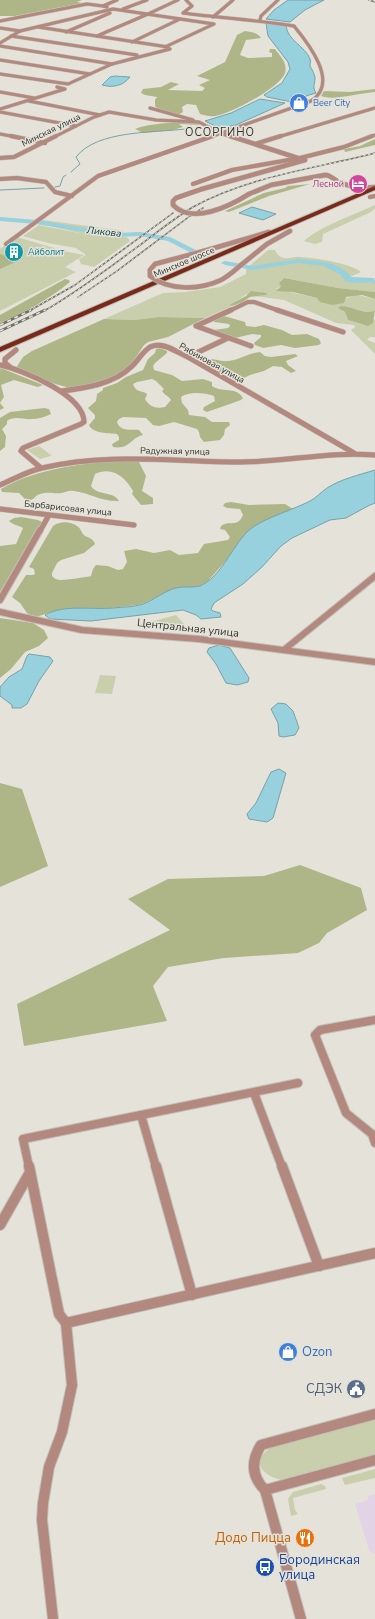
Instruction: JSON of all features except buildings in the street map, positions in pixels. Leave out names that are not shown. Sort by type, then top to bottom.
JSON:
[{"type":"highway","name":"Минское шоссе","points":[[0,356],[213,261],[224,259],[375,188]]},
{"type":"highway","name":"Минское шоссе","points":[[0,350],[287,229],[373,196]]},
{"type":"street","points":[[103,6],[117,0]]},
{"type":"street","points":[[66,32],[147,0]]},
{"type":"street","points":[[97,36],[178,0]]},
{"type":"street","points":[[6,244],[72,196],[82,186],[98,176],[302,105],[318,96],[323,84],[322,69],[311,50],[292,25],[260,20],[213,17],[182,13],[192,3],[186,0]]},
{"type":"street","points":[[213,17],[233,0]]},
{"type":"street","points":[[260,20],[261,16],[278,0]]},
{"type":"street","points":[[0,21],[87,4],[214,24],[165,47]]},
{"type":"street","points":[[0,43],[20,31],[113,9]]},
{"type":"street","points":[[132,42],[181,18]]},
{"type":"street","points":[[0,74],[69,84],[112,64],[172,48],[34,27]]},
{"type":"street","points":[[0,28],[20,31]]},
{"type":"street","points":[[0,39],[13,30]]},
{"type":"street","points":[[11,36],[141,56]]},
{"type":"street","points":[[0,46],[112,64]]},
{"type":"street","points":[[0,60],[90,74]]},
{"type":"street","points":[[0,78],[65,88],[0,111]]},
{"type":"street","points":[[0,92],[36,98]]},
{"type":"street","points":[[28,101],[100,115]]},
{"type":"street","points":[[150,108],[166,111],[198,122],[220,133],[305,160],[202,189],[178,197],[172,201],[172,206],[184,212],[209,213],[225,208],[249,194],[272,186],[325,175],[329,175],[335,180],[358,188],[375,188]]},
{"type":"street","points":[[255,144],[375,108]]},
{"type":"street","points":[[0,111],[77,126]]},
{"type":"street","name":"Минская улица","points":[[0,157],[14,157],[109,112],[156,120],[198,122]]},
{"type":"street","points":[[0,134],[45,143]]},
{"type":"street","points":[[193,184],[232,170],[300,158],[344,147],[375,135]]},
{"type":"street","points":[[0,179],[17,178],[46,182],[55,192],[72,196]]},
{"type":"street","points":[[0,183],[37,180]]},
{"type":"street","points":[[358,188],[362,191],[360,195]]},
{"type":"street","points":[[287,229],[221,280],[201,286],[171,286],[156,281],[150,276],[150,270],[157,263],[287,229]]},
{"type":"street","points":[[251,346],[196,326],[251,302],[343,332]]},
{"type":"street","points":[[188,358],[228,338]]},
{"type":"street","name":"Рябиновая улица","points":[[62,391],[91,387],[115,377],[134,365],[147,348],[154,345],[165,346],[354,454]]},
{"type":"street","points":[[10,367],[5,363],[5,359],[16,350]]},
{"type":"street","points":[[0,365],[10,367],[62,391],[84,415],[84,422],[23,448],[21,451],[41,468]]},
{"type":"street","name":"Радужная улица","points":[[0,485],[41,468],[93,459],[166,459],[243,462],[354,454],[375,454]]},
{"type":"street","name":"Барбарисовая улица","points":[[0,509],[134,525]]},
{"type":"street","points":[[0,600],[49,515]]},
{"type":"street","points":[[285,649],[375,576]]},
{"type":"street","name":"Центральная улица","points":[[0,612],[82,630],[152,634],[285,649],[375,662]]},
{"type":"street","points":[[375,1020],[320,1030],[315,1036],[346,1113],[372,1134],[375,1143]]},
{"type":"street","points":[[53,1619],[42,1520],[43,1503],[49,1467],[62,1432],[72,1385],[66,1323],[59,1314],[23,1139],[298,1084]]},
{"type":"street","points":[[254,1092],[319,1266]]},
{"type":"street","points":[[141,1115],[192,1295]]},
{"type":"street","points":[[0,1225],[29,1174]]},
{"type":"street","points":[[66,1323],[375,1253]]},
{"type":"street","points":[[301,1619],[265,1490],[260,1486],[254,1472],[253,1457],[261,1445],[375,1414]]},
{"type":"street","points":[[265,1490],[375,1460]]},
{"type":"shaded area","points":[[375,1494],[375,1553],[373,1553],[369,1550],[355,1504],[368,1500],[368,1496]]},
{"type":"green space","points":[[0,0],[82,0],[77,2],[83,3],[15,16],[0,16]]},
{"type":"green space","points":[[245,31],[256,33],[261,38],[246,40],[240,55],[248,58],[272,57],[272,53],[269,52],[270,49],[275,49],[283,60],[286,69],[281,79],[265,93],[232,111],[209,116],[200,114],[196,105],[187,104],[182,107],[183,112],[178,115],[161,111],[155,106],[155,100],[157,97],[141,93],[143,89],[161,87],[171,82],[179,84],[168,90],[202,91],[205,88],[199,85],[210,80],[197,76],[225,62],[237,35]]},
{"type":"green space","points":[[375,89],[375,92],[333,98],[321,96],[324,91],[350,92]]},
{"type":"green space","points":[[174,122],[198,123],[200,125],[179,124],[183,127],[173,130],[143,133],[135,129],[150,125]]},
{"type":"green space","points":[[375,139],[375,145],[345,152],[344,149],[360,146]]},
{"type":"green space","points":[[310,184],[269,196],[229,212],[225,211],[264,193],[288,186]]},
{"type":"green space","points":[[375,205],[375,208],[371,212],[323,234],[322,242],[315,244],[304,241],[328,225]]},
{"type":"green space","points":[[43,220],[123,231],[121,235],[115,237],[127,237],[130,241],[94,267],[81,264],[79,259],[86,255],[76,248],[48,243],[23,236],[39,225],[88,235],[37,223]]},
{"type":"green space","points":[[17,237],[68,252],[84,255],[65,267],[76,272],[0,311],[0,249]]},
{"type":"green space","points":[[268,250],[275,250],[279,256],[284,258],[298,257],[323,260],[349,266],[361,272],[350,277],[375,280],[375,292],[338,288],[284,278],[281,281],[281,286],[276,289],[317,298],[346,298],[357,295],[375,299],[375,310],[372,313],[341,306],[342,311],[345,312],[348,320],[364,325],[375,319],[375,337],[370,337],[367,340],[375,343],[375,354],[351,330],[355,327],[354,325],[336,323],[284,300],[254,296],[262,296],[255,292],[247,294],[229,305],[232,306],[205,318],[159,317],[135,320],[104,319],[163,293],[186,292],[220,287],[246,274],[246,269]]},
{"type":"green space","points":[[0,254],[20,260],[0,269]]},
{"type":"green space","points":[[284,278],[338,288],[375,292],[375,299],[362,295],[346,297],[344,303],[332,305],[320,302],[317,298],[293,292],[276,291],[281,286],[279,283]]},
{"type":"green space","points":[[65,279],[69,280],[70,282],[54,294],[18,315],[0,323],[0,315]]},
{"type":"green space","points":[[251,291],[267,293],[266,295],[250,297],[243,302],[232,306],[229,305],[246,296]]},
{"type":"green space","points":[[341,306],[368,312],[375,310],[373,323],[368,326],[348,320],[345,312],[338,308]]},
{"type":"green space","points":[[224,316],[245,322],[246,326],[255,327],[264,325],[282,330],[292,335],[307,334],[319,339],[321,343],[319,345],[295,348],[281,345],[263,348],[255,345],[254,343],[261,337],[261,335],[252,334],[235,338],[216,332],[214,330],[228,328],[230,326],[229,324],[214,322],[214,320]]},
{"type":"green space","points":[[159,317],[205,318],[168,337],[148,342],[144,345],[130,366],[118,375],[95,384],[70,388],[52,383],[16,368],[23,357],[32,351],[104,319],[135,320]]},
{"type":"green space","points":[[160,348],[167,351],[167,353],[155,363],[153,366],[154,370],[172,375],[182,381],[203,379],[212,382],[212,386],[216,388],[237,392],[243,398],[207,412],[203,410],[204,407],[215,401],[214,396],[202,393],[193,393],[181,397],[182,403],[188,410],[189,415],[205,417],[212,422],[229,422],[230,425],[225,429],[224,435],[220,440],[204,442],[197,429],[174,422],[159,426],[153,425],[146,418],[123,417],[117,422],[123,429],[139,430],[143,435],[139,436],[123,447],[113,447],[112,444],[119,440],[117,434],[97,432],[91,428],[89,425],[95,418],[95,415],[88,408],[96,401],[97,394],[103,390],[103,388],[143,370],[148,359],[155,353],[156,349]],"holes":[[[152,379],[164,389],[162,391],[171,400],[165,407],[159,408],[151,406],[145,399],[147,395],[146,393],[136,389],[133,384]]]},
{"type":"green space","points":[[260,352],[265,356],[271,357],[295,354],[298,356],[286,361],[288,365],[296,371],[291,373],[282,367],[273,366],[244,378],[233,379],[210,367],[201,359],[229,361]]},
{"type":"green space","points":[[1,368],[43,385],[38,387],[14,380],[1,385],[4,397],[0,403]]},
{"type":"green space","points":[[0,403],[4,408],[0,410]]},
{"type":"green space","points":[[44,408],[49,409],[51,414],[37,419],[13,418],[7,421],[7,424],[2,429],[6,436],[5,447],[0,451],[0,418],[10,412]]},
{"type":"green space","points":[[39,446],[51,456],[40,459],[27,450]]},
{"type":"green space","points":[[96,462],[139,462],[146,476],[142,491],[153,498],[153,504],[141,505],[132,494],[133,491],[130,486],[122,477],[107,471],[95,474],[91,486],[97,491],[117,498],[119,501],[107,500],[80,492],[71,491],[62,493],[43,493],[32,500],[27,501],[19,493],[2,492],[1,489],[35,474]]},
{"type":"green space","points":[[231,502],[249,505],[285,504],[293,509],[248,531],[231,555],[207,582],[198,587],[176,588],[137,605],[111,608],[68,609],[39,616],[32,616],[27,613],[20,603],[12,597],[26,575],[35,574],[34,569],[29,567],[53,526],[56,524],[65,522],[74,524],[95,544],[84,553],[61,560],[57,563],[52,576],[55,579],[63,580],[91,576],[96,565],[108,566],[118,570],[123,569],[127,562],[124,551],[136,549],[154,553],[170,550],[179,555],[198,553],[204,544],[228,540],[230,537],[225,530],[220,529],[221,526],[227,523],[238,522],[243,515],[240,509],[227,508],[223,506],[225,503]]},
{"type":"green space","points":[[21,517],[42,522],[0,592],[0,546],[16,544],[23,528],[9,521],[14,518]]},
{"type":"green space","points":[[176,615],[191,632],[139,625]]},
{"type":"green space","points":[[0,618],[33,623],[44,630],[48,638],[39,646],[25,652],[11,669],[0,678]]},
{"type":"green space","points":[[100,675],[116,676],[112,694],[95,693]]},
{"type":"green space","points":[[0,783],[22,789],[48,866],[0,887]]},
{"type":"green space","points":[[300,865],[361,888],[367,910],[327,933],[319,943],[298,953],[224,958],[168,967],[153,986],[167,1021],[24,1046],[17,1004],[170,930],[128,899],[168,879],[264,876]]},
{"type":"green space","points":[[375,1420],[375,1456],[281,1480],[273,1478],[267,1474],[260,1466],[262,1456],[274,1446]]},
{"type":"green space","points":[[375,1469],[375,1478],[345,1485],[342,1478]]},
{"type":"green space","points":[[321,1484],[325,1486],[326,1489],[293,1498],[295,1510],[298,1514],[291,1516],[288,1499],[293,1492]]},
{"type":"water","points":[[288,0],[324,0],[305,10],[290,22],[266,19],[274,10]]},
{"type":"water","points":[[266,23],[286,26],[287,31],[293,40],[308,54],[310,66],[315,76],[314,87],[316,93],[306,96],[304,99],[292,102],[267,97],[264,95],[282,83],[290,69],[288,62],[268,36]]},
{"type":"water","points":[[110,77],[130,77],[118,86],[102,85]]},
{"type":"water","points":[[260,99],[285,103],[236,125],[219,128],[205,121],[231,113]]},
{"type":"water","points":[[252,207],[276,214],[263,220],[239,213]]},
{"type":"water","points":[[375,470],[375,503],[346,518],[330,520],[292,538],[281,546],[262,567],[243,584],[214,603],[211,609],[220,613],[221,617],[201,619],[196,615],[183,610],[91,621],[50,619],[45,615],[69,608],[136,606],[176,588],[200,586],[214,576],[242,538],[253,527],[310,501],[327,488],[338,482]]},
{"type":"water","points":[[219,645],[230,648],[249,678],[248,682],[237,685],[226,683],[216,664],[207,652],[209,648]]},
{"type":"water","points":[[29,654],[50,657],[53,661],[39,681],[27,704],[21,708],[12,708],[12,705],[0,696],[0,687],[9,677],[22,669]]},
{"type":"water","points":[[278,703],[286,704],[293,711],[299,728],[295,735],[283,737],[279,736],[278,723],[271,709]]},
{"type":"water","points":[[279,769],[286,773],[273,818],[267,822],[249,819],[247,814],[256,803],[271,772]]},
{"type":"waterway","points":[[71,172],[80,164],[76,157],[85,148],[97,142],[126,134],[185,129]]},
{"type":"waterway","points":[[55,187],[60,186],[63,177],[66,175]]},
{"type":"waterway","points":[[0,190],[44,188]]},
{"type":"waterway","name":"Ликова","points":[[0,219],[34,222]]},
{"type":"waterway","name":"Ликова","points":[[37,222],[116,235],[140,234],[170,239],[193,251]]},
{"type":"waterway","name":"Ликова","points":[[197,253],[208,258]]},
{"type":"waterway","name":"Ликова","points":[[225,263],[253,268],[298,261],[326,264],[344,273],[348,279],[354,281],[371,280],[375,282]]},
{"type":"railway","points":[[369,0],[375,2]]},
{"type":"railway","points":[[44,311],[91,281],[178,216],[214,196],[282,174],[375,153]]},
{"type":"railway","points":[[78,297],[117,271],[190,216],[203,208]]},
{"type":"railway","points":[[29,311],[75,285],[173,213]]},
{"type":"railway","points":[[0,331],[45,310]]},
{"type":"railway","points":[[0,325],[29,311]]},
{"type":"place","name":"Beer City","points":[[299,103]]},
{"type":"place","name":"Лесной","points":[[358,184]]},
{"type":"place","name":"Айболит","points":[[14,252]]},
{"type":"place","name":"Ozon","points":[[288,1352]]},
{"type":"place","name":"СДЭК","points":[[356,1389]]},
{"type":"place","name":"Додо Пицца","points":[[305,1538]]},
{"type":"place","name":"Бородинская улица","points":[[265,1567]]},
{"type":"district","name":"ОСОРГИНО","points":[[220,132]]}]
